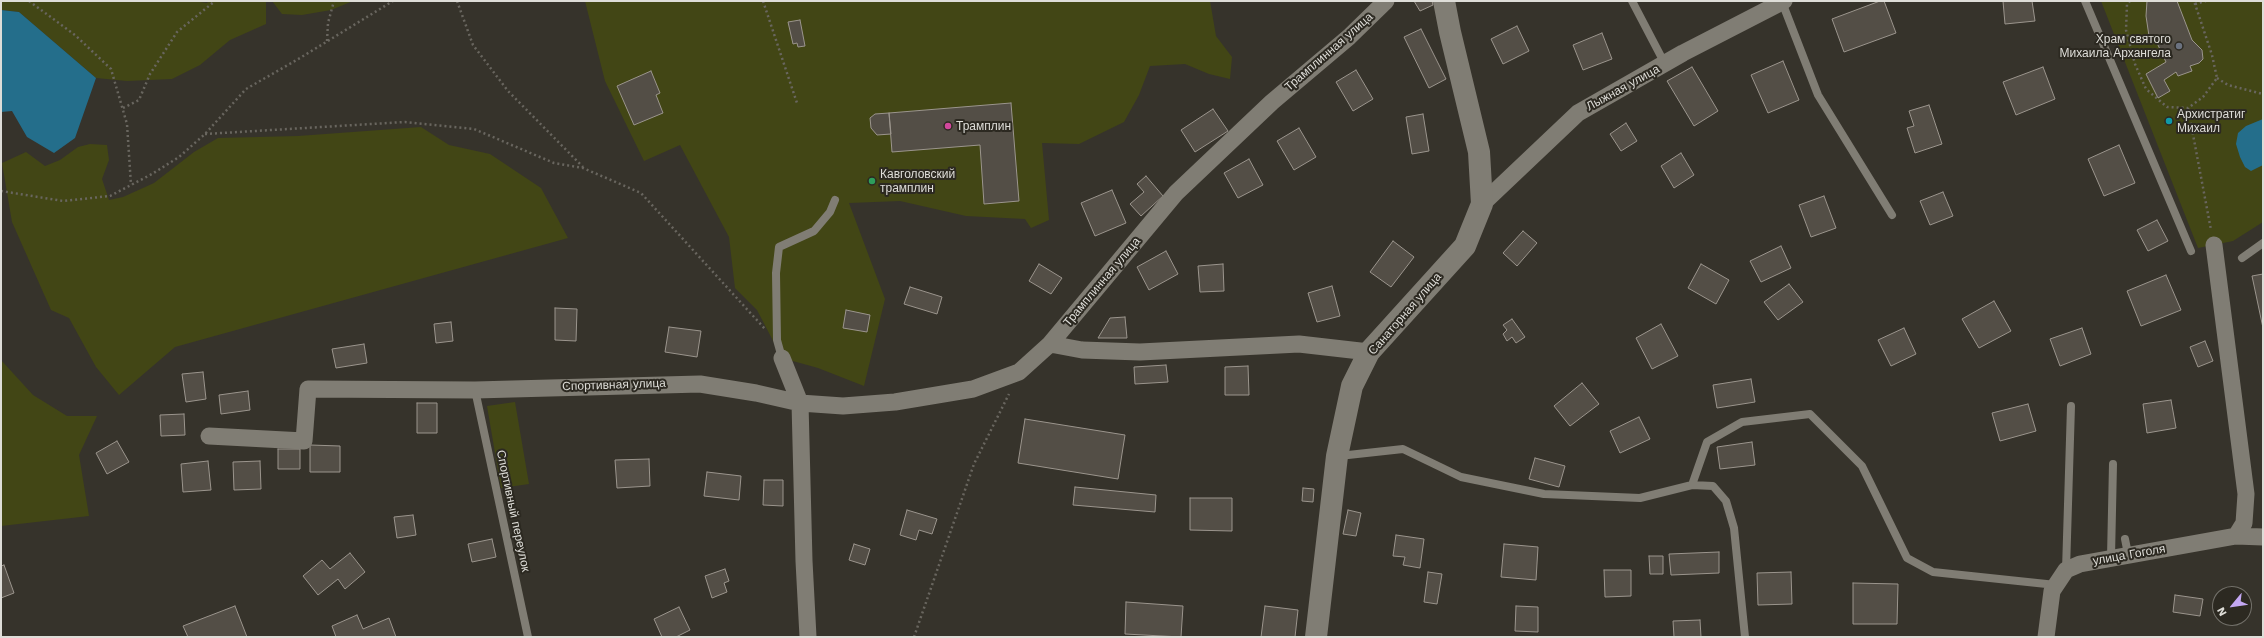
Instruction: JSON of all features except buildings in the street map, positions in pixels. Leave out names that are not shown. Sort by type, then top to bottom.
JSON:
[{"type":"street","name":"Трамплинная улица","points":[[1050,344],[1176,193],[1272,102],[1350,37],[1386,1]]},
{"type":"street","name":"Санаторная улица","points":[[1316,637],[1337,456],[1352,386],[1369,352],[1465,246],[1482,204],[1480,152],[1450,32],[1444,1]]},
{"type":"street","name":"Лыжная улица","points":[[1482,204],[1578,113],[1664,64],[1783,1]]},
{"type":"street","points":[[2214,245],[2246,494],[2244,523],[2236,536]]},
{"type":"street","points":[[1050,344],[1082,350],[1140,352],[1299,344],[1369,352]]},
{"type":"street","name":"Спортивная улица","points":[[209,436],[304,441],[308,389],[475,390],[634,384],[700,384],[756,393],[800,403],[843,406],[895,402],[973,389],[1020,372],[1050,344]]},
{"type":"street","points":[[782,358],[800,403],[804,561],[808,637]]},
{"type":"street","name":"улица Гоголя","points":[[2066,570],[2080,564],[2111,557],[2126,546],[2236,536],[2263,538]]},
{"type":"street","points":[[2046,637],[2052,591],[2066,570]]},
{"type":"lane","points":[[1632,1],[1664,64]]},
{"type":"lane","points":[[1783,1],[1818,95],[1892,215]]},
{"type":"lane","points":[[2085,1],[2191,252]]},
{"type":"lane","points":[[782,358],[777,340],[776,273],[779,247],[814,230],[830,212],[835,200]]},
{"type":"lane","points":[[2242,258],[2263,243]]},
{"type":"lane","name":"Спортивный переулок","points":[[475,390],[528,637]]},
{"type":"lane","points":[[2066,570],[2071,406]]},
{"type":"lane","points":[[1692,485],[1707,442],[1742,422],[1810,414],[1862,466],[1906,558],[1933,572],[2056,585]]},
{"type":"lane","points":[[1337,456],[1403,449],[1461,477],[1544,494],[1640,498],[1692,485],[1713,486],[1726,501],[1734,528],[1745,637]]},
{"type":"lane","points":[[2111,557],[2113,464]]},
{"type":"path","points":[[29,1],[75,35],[111,69],[127,124],[131,185]]},
{"type":"path","points":[[123,108],[139,100],[150,74],[177,32],[215,1]]},
{"type":"path","points":[[327,41],[328,23],[334,1]]},
{"type":"path","points":[[1,191],[63,201],[110,196],[179,157],[205,134],[246,89],[393,1]]},
{"type":"path","points":[[457,1],[473,45],[508,91],[583,168]]},
{"type":"path","points":[[763,1],[797,103]]},
{"type":"path","points":[[2130,1],[2127,4],[2126,30],[2135,64],[2146,89],[2167,107],[2188,108],[2203,97],[2217,78]]},
{"type":"path","points":[[2206,1],[2195,3],[2212,55],[2217,78],[2228,85],[2263,94]]},
{"type":"path","points":[[2188,108],[2214,245]]},
{"type":"path","points":[[205,134],[405,122],[474,129],[554,163],[583,168],[641,193],[777,340]]},
{"type":"path","points":[[914,637],[974,464],[1020,372]]},
{"type":"green space","points":[[1,1],[194,1],[207,3],[209,1],[264,1],[266,2],[266,24],[230,40],[200,65],[172,79],[127,81],[96,78],[19,12],[1,10]]},
{"type":"green space","points":[[272,1],[353,1],[331,10],[302,15],[282,14]]},
{"type":"green space","name":"Кавголовский трамплин","points":[[585,1],[1210,1],[1216,36],[1232,57],[1230,79],[1209,74],[1185,64],[1150,66],[1139,95],[1124,122],[1079,144],[1042,143],[1049,220],[1031,228],[1025,219],[966,216],[900,201],[849,203],[885,299],[864,386],[818,368],[782,358],[757,310],[735,288],[729,237],[680,145],[644,161],[605,81]]},
{"type":"green space","points":[[2101,1],[2263,1],[2263,222],[2233,241],[2198,248]]},
{"type":"green space","points":[[421,127],[449,145],[490,154],[541,188],[568,238],[175,347],[119,395],[96,367],[69,318],[51,310],[12,222],[2,163],[26,152],[45,166],[60,160],[78,147],[90,144],[107,145],[109,160],[102,179],[109,200],[123,197],[154,183],[194,152],[218,138],[298,136]]},
{"type":"green space","points":[[1,360],[33,395],[67,416],[97,416],[79,455],[89,516],[1,526]]},
{"type":"green space","points":[[515,402],[529,484],[501,488],[487,406]]},
{"type":"water","points":[[1,10],[19,12],[96,78],[75,138],[54,153],[27,137],[12,111],[1,112]]},
{"type":"water","points":[[2263,119],[2263,165],[2251,171],[2245,167],[2240,157],[2236,144],[2238,133],[2246,126]]},
{"type":"place","name":"Храм святого Михаила Архангела","points":[[2179,46]]},
{"type":"place","name":"Архистратиг Михаил","points":[[2169,121]]},
{"type":"place","name":"Трамплин","points":[[948,126]]},
{"type":"place","name":"Кавголовский трамплин","points":[[872,181]]}]
